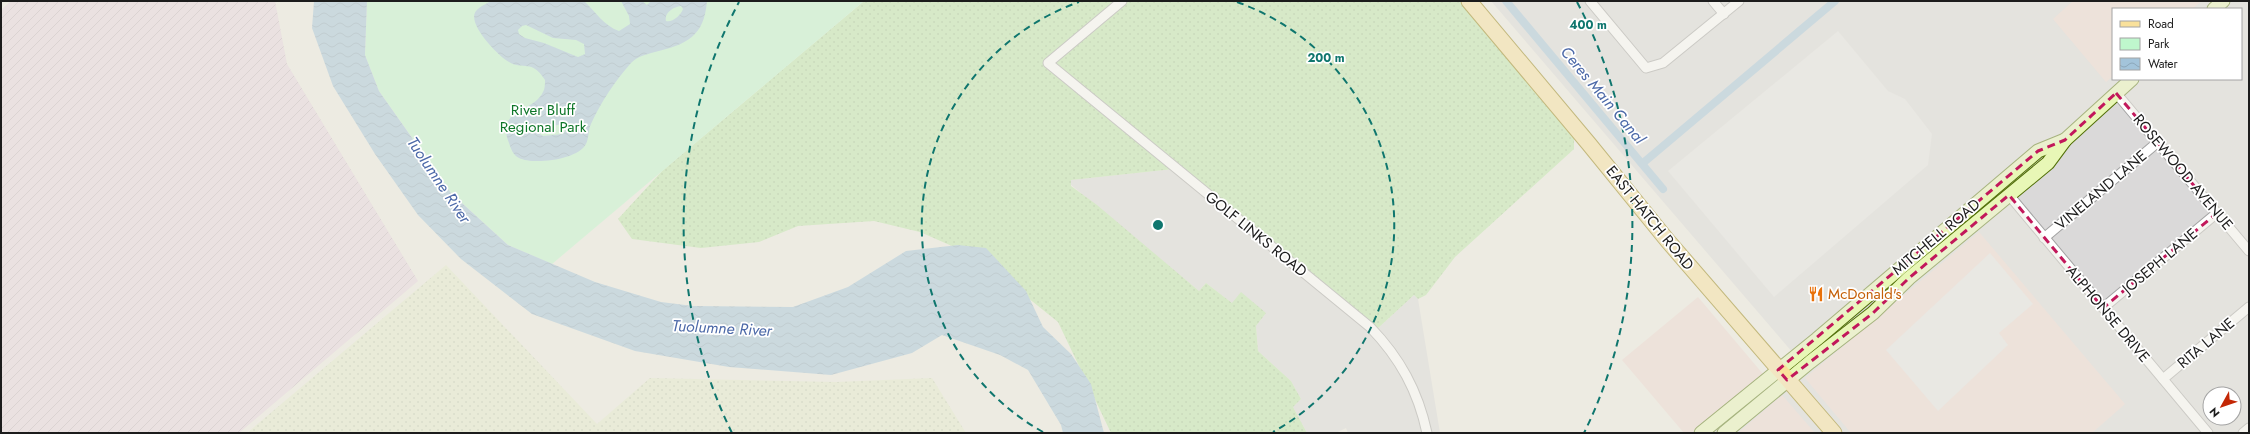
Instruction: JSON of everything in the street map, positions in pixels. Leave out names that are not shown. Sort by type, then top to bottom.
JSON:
[{"type":"main road","name":"EAST HATCH ROAD","points":[[1470,1],[1667,240],[1782,375],[1834,433]]},
{"type":"main road","points":[[2215,8],[2223,1]]},
{"type":"main road","name":"MITCHELL ROAD","points":[[1701,433],[1873,312],[1909,278],[2048,163],[2065,140],[2131,80]]},
{"type":"main road","name":"MITCHELL ROAD","points":[[1724,433],[1782,375],[2038,151],[2065,140]]},
{"type":"street","name":"GOLF LINKS ROAD","points":[[1122,1],[1048,63],[1370,327],[1391,351],[1406,372],[1417,396],[1427,433]]},
{"type":"street","points":[[1590,1],[1646,68],[1663,63],[1739,1]]},
{"type":"street","points":[[1713,1],[1724,14]]},
{"type":"street","name":"ROSEWOOD AVENUE","points":[[2116,92],[2249,250]]},
{"type":"street","name":"VINELAND LANE","points":[[2044,238],[2158,142]]},
{"type":"street","name":"ALPHONSE DRIVE","points":[[2009,195],[2208,433]]},
{"type":"street","name":"JOSEPH LANE","points":[[2103,308],[2217,213]]},
{"type":"street","name":"RITA LANE","points":[[2163,379],[2249,307]]},
{"type":"street","points":[[2242,433],[2249,428]]},
{"type":"highlighted area","points":[[2116,93],[2217,213],[2103,308],[2009,195],[1909,278],[1873,313],[1787,380],[1778,370],[2038,151],[2065,140]]},
{"type":"shaded area","points":[[11,1],[275,1],[287,64],[418,281],[239,433],[1,433],[1,10]]},
{"type":"shaded area","points":[[1491,1],[2249,1],[2249,433],[1713,433],[1799,360]]},
{"type":"shaded area","points":[[2073,1],[2202,1],[2193,8],[2112,8],[2112,77],[2106,82],[2053,19]]},
{"type":"shaded area","points":[[1838,31],[1888,91],[1905,99],[1932,134],[1928,165],[1774,297],[1668,171]]},
{"type":"shaded area","points":[[1183,168],[1377,329],[1414,295],[1418,299],[1440,433],[1348,433],[1346,428],[1336,433],[1307,433],[1293,407],[1301,399],[1291,381],[1258,351],[1256,326],[1266,313],[1232,303],[1206,283],[1199,291],[1070,184],[1071,180]]},
{"type":"shaded area","points":[[1979,232],[2125,404],[2092,433],[1851,433],[1805,378]]},
{"type":"shaded area","points":[[1990,253],[2033,304],[1999,333],[2008,345],[1938,411],[1886,350]]},
{"type":"shaded area","points":[[1698,297],[1763,374],[1691,433],[1684,433],[1622,360]]},
{"type":"shaded area","points":[[1782,395],[1815,433],[1738,433]]},
{"type":"green space","name":"River Bluff Regional Park","points":[[367,1],[864,1],[552,264],[508,245],[451,193],[379,91],[365,55]]},
{"type":"green space","points":[[864,1],[1460,1],[1574,133],[1574,149],[1455,257],[1426,295],[1418,299],[1414,295],[1377,329],[1353,307],[1183,168],[1071,180],[1071,186],[1097,205],[1199,291],[1206,283],[1232,303],[1241,292],[1266,313],[1256,326],[1258,351],[1291,381],[1301,399],[1293,407],[1307,433],[1111,433],[1058,322],[977,257],[920,232],[874,221],[798,226],[759,242],[701,248],[632,239],[618,219],[662,171]]},
{"type":"green space","points":[[446,265],[597,424],[650,378],[836,382],[932,378],[966,433],[247,433]]},
{"type":"water","name":"Tuolumne River","points":[[314,1],[367,1],[365,55],[379,91],[451,193],[508,245],[595,282],[661,302],[693,306],[793,307],[848,287],[906,251],[958,245],[986,248],[1026,291],[1043,327],[1071,354],[1091,384],[1104,433],[1063,433],[1061,425],[1028,370],[1000,355],[942,335],[912,353],[831,375],[729,367],[635,351],[532,314],[461,259],[418,215],[375,154],[333,86],[312,28]]},
{"type":"water","points":[[492,1],[584,1],[604,22],[619,31],[630,24],[629,16],[621,1],[642,1],[647,5],[651,1],[707,1],[702,23],[698,31],[692,37],[676,46],[639,57],[625,70],[599,108],[590,126],[586,144],[581,149],[574,154],[555,160],[534,161],[519,158],[511,150],[506,132],[507,124],[511,117],[538,99],[544,91],[545,80],[536,69],[527,66],[519,66],[504,59],[479,31],[475,23],[474,16],[476,11],[483,5]],"holes":[[[681,6],[683,9],[678,16],[671,21],[666,21],[666,15],[670,11]],[[526,25],[553,38],[576,40],[584,44],[585,54],[578,57],[544,43],[525,38],[519,34],[518,30],[522,26]],[[562,124],[567,128],[563,134],[543,136],[538,133],[539,129]]]},
{"type":"waterway","name":"Ceres Main Canal","points":[[1506,1],[1663,189]]},
{"type":"waterway","points":[[1643,163],[1835,1]]},
{"type":"place","name":"McDonald's","points":[[1816,294]]}]
